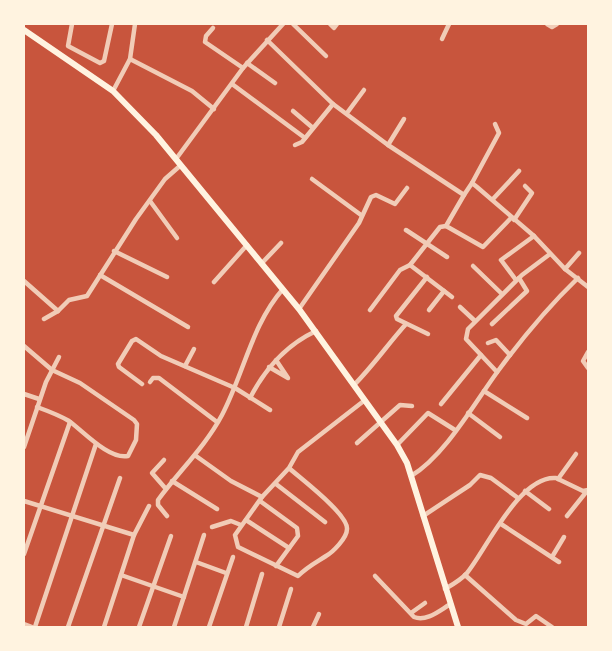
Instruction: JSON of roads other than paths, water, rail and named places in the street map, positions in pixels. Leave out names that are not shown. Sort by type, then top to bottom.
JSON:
[{"type":"main road","points":[[24,30],[114,91],[178,162],[316,330],[397,444],[411,476],[444,589],[458,627]]},
{"type":"street","points":[[72,24],[68,46],[103,63],[112,24]]},
{"type":"street","points":[[114,91],[130,59],[135,24]]},
{"type":"street","points":[[44,319],[58,311],[68,300],[87,296],[114,251],[243,68],[282,24]]},
{"type":"street","points":[[293,24],[326,56]]},
{"type":"street","points":[[442,40],[449,24]]},
{"type":"street","points":[[547,24],[552,27],[557,24]]},
{"type":"street","points":[[213,28],[206,36],[205,42],[243,68]]},
{"type":"street","points":[[267,40],[333,104],[388,145],[464,195]]},
{"type":"street","points":[[130,59],[192,91],[214,110]]},
{"type":"street","points":[[247,63],[275,83]]},
{"type":"street","points":[[232,84],[305,138]]},
{"type":"street","points":[[347,113],[364,90]]},
{"type":"street","points":[[295,145],[305,138],[333,104]]},
{"type":"street","points":[[293,112],[313,128]]},
{"type":"street","points":[[388,145],[404,119]]},
{"type":"street","points":[[446,226],[499,133],[496,124]]},
{"type":"street","points":[[493,199],[519,171]]},
{"type":"street","points":[[312,179],[361,215]]},
{"type":"street","points":[[472,183],[493,199],[512,219],[534,236],[565,269],[588,287]]},
{"type":"street","points":[[370,310],[400,270],[410,265],[440,227],[446,226],[483,247],[512,219],[532,193],[525,186]]},
{"type":"street","points":[[299,309],[359,223],[371,196],[376,195],[395,204],[407,188]]},
{"type":"street","points":[[150,201],[177,238]]},
{"type":"street","points":[[406,230],[448,257]]},
{"type":"street","points":[[492,324],[528,290],[502,260],[534,236]]},
{"type":"street","points":[[262,263],[281,243]]},
{"type":"street","points":[[214,282],[247,245]]},
{"type":"street","points":[[114,251],[167,278]]},
{"type":"street","points":[[565,269],[579,253]]},
{"type":"street","points":[[497,372],[466,336],[468,329],[518,279],[550,254]]},
{"type":"street","points":[[410,265],[452,297]]},
{"type":"street","points":[[473,266],[502,294]]},
{"type":"street","points":[[100,275],[188,327]]},
{"type":"street","points":[[427,277],[396,316],[406,324],[428,334]]},
{"type":"street","points":[[411,476],[426,464],[468,414],[541,314],[578,278]]},
{"type":"street","points":[[24,281],[58,311]]},
{"type":"street","points":[[167,516],[158,504],[166,489],[181,469],[196,456],[217,422],[235,388],[266,311],[283,289]]},
{"type":"street","points":[[429,310],[444,291]]},
{"type":"street","points":[[460,308],[475,321]]},
{"type":"street","points":[[354,385],[374,365],[390,341],[406,324]]},
{"type":"street","points":[[250,398],[269,367],[297,341],[316,330]]},
{"type":"street","points":[[488,343],[496,340],[510,354]]},
{"type":"street","points":[[142,384],[118,367],[132,341],[139,341],[161,356],[235,388],[270,410]]},
{"type":"street","points":[[24,346],[52,370],[80,383],[137,424],[136,440],[128,456],[122,456],[96,444],[70,422],[36,406]]},
{"type":"street","points":[[185,366],[194,349]]},
{"type":"street","points":[[588,352],[583,361],[588,368]]},
{"type":"street","points":[[441,404],[481,355]]},
{"type":"street","points":[[24,447],[36,406],[60,357]]},
{"type":"street","points":[[269,367],[288,378],[276,360]]},
{"type":"street","points":[[150,382],[153,378],[159,378],[217,422]]},
{"type":"street","points":[[484,391],[527,418]]},
{"type":"street","points":[[24,394],[39,399]]},
{"type":"street","points":[[289,468],[344,519],[347,529],[344,537],[326,556],[308,565],[298,576],[238,547],[235,535],[261,499],[289,468],[298,452],[365,400]]},
{"type":"street","points":[[356,443],[400,405],[412,406]]},
{"type":"street","points":[[397,444],[428,413],[455,430]]},
{"type":"street","points":[[468,414],[500,436]]},
{"type":"street","points":[[24,554],[70,422]]},
{"type":"street","points":[[24,624],[33,627],[96,444]]},
{"type":"street","points":[[558,479],[576,454]]},
{"type":"street","points":[[196,456],[231,481],[261,499],[296,528],[298,536],[276,566]]},
{"type":"street","points":[[164,460],[152,473],[166,489]]},
{"type":"street","points":[[422,516],[470,485],[480,475],[491,478],[518,498]]},
{"type":"street","points":[[68,627],[120,478]]},
{"type":"street","points":[[444,589],[466,575],[518,498],[525,491],[543,480],[558,479],[588,492],[568,516]]},
{"type":"street","points":[[172,482],[217,509]]},
{"type":"street","points":[[276,484],[325,522]]},
{"type":"street","points":[[525,491],[549,509]]},
{"type":"street","points":[[24,501],[134,535]]},
{"type":"street","points":[[104,627],[134,535],[149,506]]},
{"type":"street","points":[[212,527],[231,520],[241,526]]},
{"type":"street","points":[[246,520],[289,548]]},
{"type":"street","points":[[501,524],[560,562]]},
{"type":"street","points":[[174,627],[204,535]]},
{"type":"street","points":[[139,627],[171,536]]},
{"type":"street","points":[[552,558],[564,538]]},
{"type":"street","points":[[209,627],[226,573],[234,557]]},
{"type":"street","points":[[196,562],[226,573]]},
{"type":"street","points":[[246,627],[262,574]]},
{"type":"street","points":[[121,575],[184,597]]},
{"type":"street","points":[[466,575],[516,620],[526,624],[536,616],[552,627]]},
{"type":"street","points":[[375,576],[411,613],[420,619],[426,618],[449,605]]},
{"type":"street","points":[[279,627],[291,589]]},
{"type":"street","points":[[411,613],[425,603]]},
{"type":"street","points":[[313,627],[319,614]]}]
